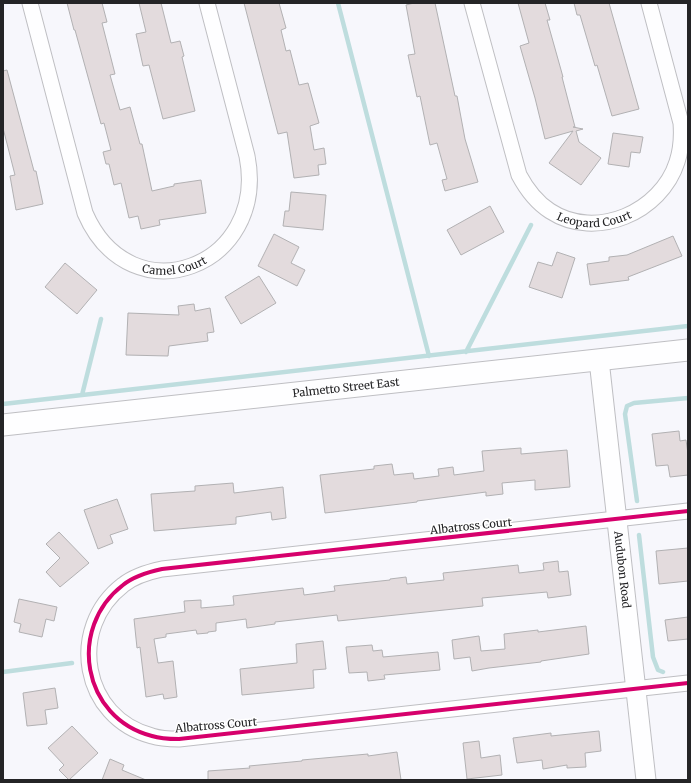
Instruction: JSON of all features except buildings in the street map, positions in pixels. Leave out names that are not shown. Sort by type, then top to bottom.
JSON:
[{"type":"main road","name":"Palmetto Street East","points":[[3,425],[688,350]]},
{"type":"street","name":"Camel Court","points":[[30,3],[85,213],[90,226],[106,247],[128,263],[141,268],[168,271],[194,265],[218,252],[234,234],[248,202],[250,179],[247,156],[207,3]]},
{"type":"street","name":"Leopard Court","points":[[472,3],[518,175],[532,196],[552,212],[563,217],[587,223],[612,221],[624,217],[646,205],[665,186],[672,175],[677,162],[682,136],[681,123],[649,3]]},
{"type":"street","name":"Audubon Road","points":[[599,360],[646,780]]},
{"type":"street","name":"Albatross Court","points":[[688,511],[162,568],[136,577],[124,584],[109,598],[97,615],[89,642],[90,669],[99,695],[106,706],[116,717],[139,732],[166,739],[179,739],[688,683]]},
{"type":"waterway","points":[[338,3],[429,356]]},
{"type":"waterway","points":[[466,352],[531,225]]},
{"type":"waterway","points":[[82,395],[101,319]]},
{"type":"waterway","points":[[3,404],[688,326]]},
{"type":"waterway","points":[[637,501],[625,414],[627,406],[634,403],[688,398]]},
{"type":"waterway","points":[[639,535],[653,657],[658,670],[663,672]]},
{"type":"waterway","points":[[3,672],[72,663]]},
{"type":"cycle path","points":[[688,511],[157,570],[141,575],[127,582],[105,603],[94,624],[89,647],[90,670],[97,692],[110,711],[128,726],[152,736],[169,739],[688,683]]}]
